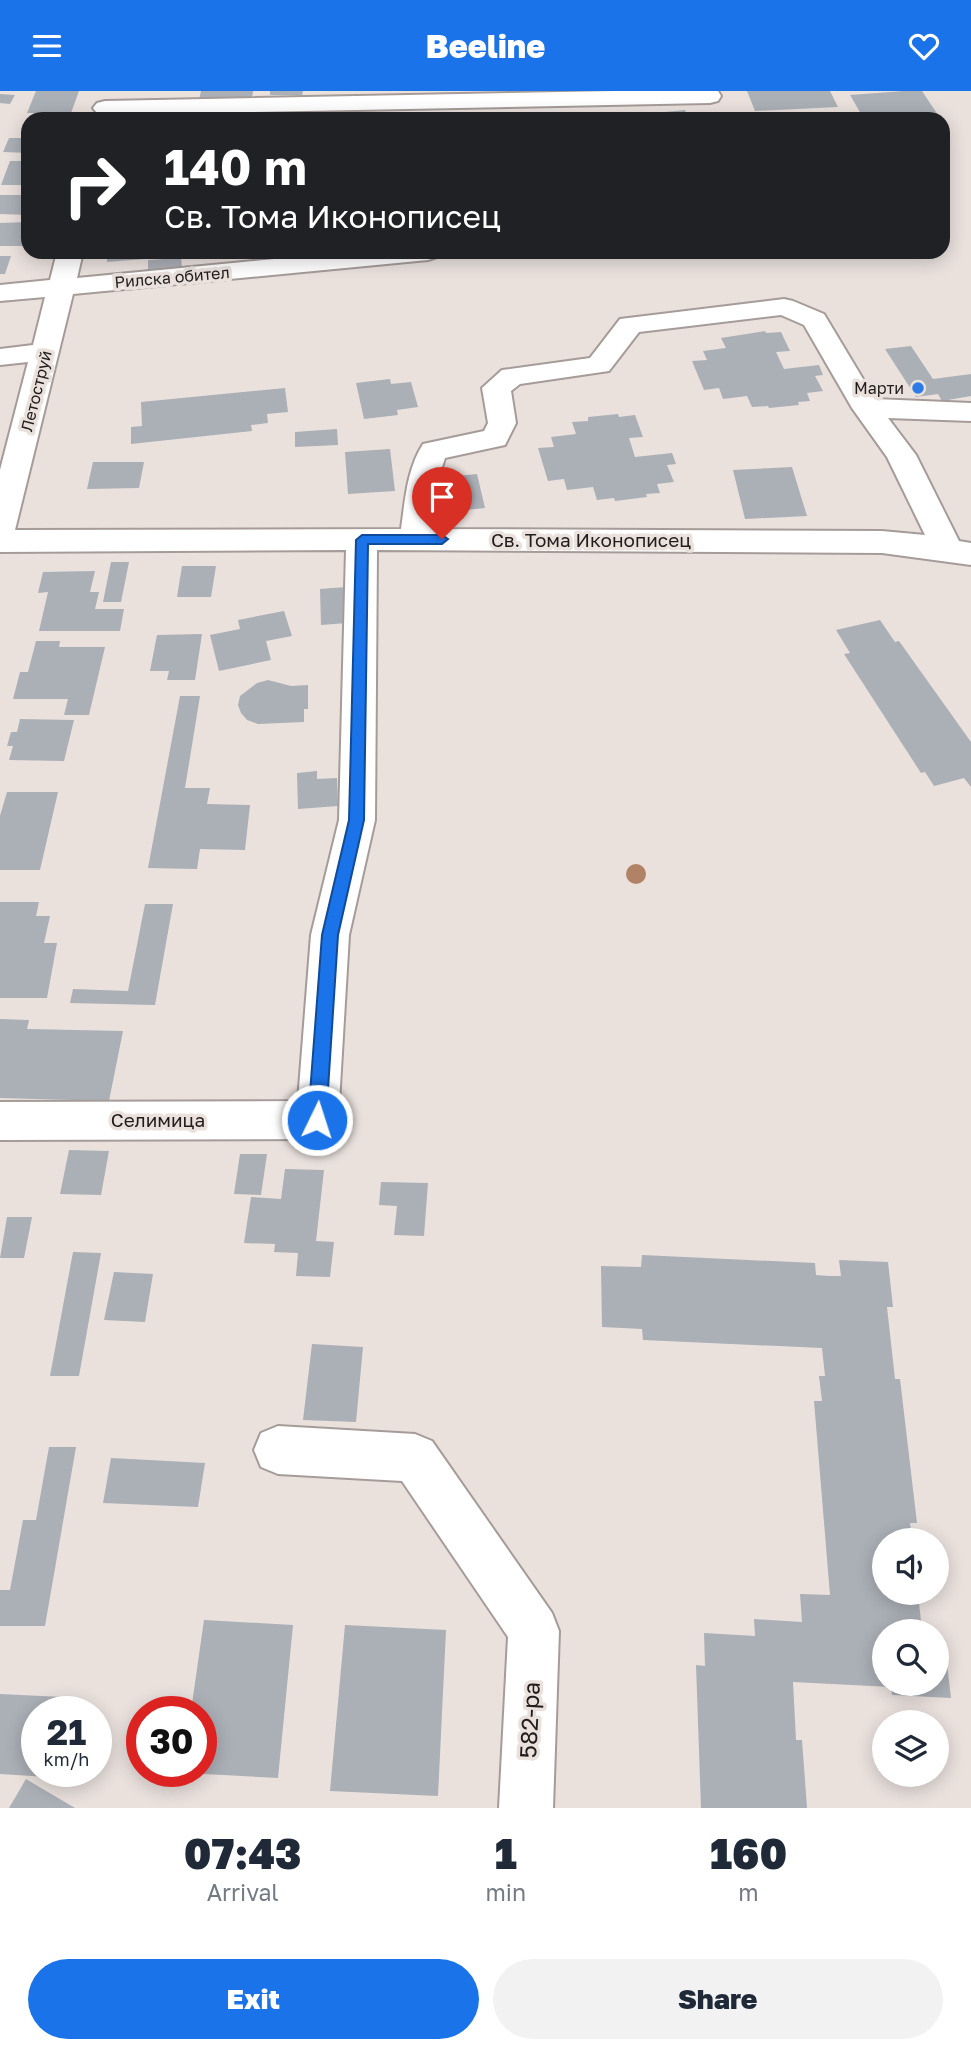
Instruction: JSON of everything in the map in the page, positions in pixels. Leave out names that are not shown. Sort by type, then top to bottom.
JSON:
[{"type":"street","points":[[106,106],[709,94],[715,112]]},
{"type":"street","name":"Летоструй","points":[[0,529],[68,259]]},
{"type":"street","name":"Рилска обител","points":[[0,293],[355,259]]},
{"type":"street","points":[[415,539],[423,481],[433,451],[495,438],[502,423],[496,388],[512,376],[599,365],[630,325],[784,307],[814,320],[866,408],[901,455],[959,552]]},
{"type":"street","points":[[0,357],[46,352]]},
{"type":"street","points":[[866,408],[971,412]]},
{"type":"street","name":"Св. Тома Иконописец","points":[[0,541],[415,539],[882,542],[959,552]]},
{"type":"street","name":"Селимица","points":[[0,1121],[317,1120],[330,935],[357,820],[362,540]]},
{"type":"street","name":"582-ра","points":[[278,1450],[415,1458],[534,1631],[526,1808]]},
{"type":"building","points":[[36,91],[79,91],[71,112],[27,112]]},
{"type":"building","points":[[201,91],[253,91],[252,99],[199,100]]},
{"type":"building","points":[[270,91],[303,91],[302,95],[270,95]]},
{"type":"building","points":[[747,91],[830,91],[838,107],[755,111]]},
{"type":"building","points":[[922,91],[936,112],[860,112],[850,95]]},
{"type":"building","points":[[0,94],[15,95],[10,104],[0,103]]},
{"type":"building","points":[[9,138],[21,138],[21,153],[3,152]]},
{"type":"building","points":[[10,161],[21,161],[21,185],[1,185]]},
{"type":"building","points":[[0,195],[21,195],[21,215],[0,214]]},
{"type":"building","points":[[21,222],[21,246],[0,246],[0,223]]},
{"type":"building","points":[[0,256],[11,256],[5,274],[0,274]]},
{"type":"building","points":[[107,259],[145,259],[107,262]]},
{"type":"building","points":[[181,259],[182,267],[148,270],[148,260]]},
{"type":"building","points":[[765,331],[781,332],[790,351],[776,352],[784,369],[819,365],[823,375],[815,376],[823,391],[807,393],[810,401],[798,402],[799,405],[769,408],[752,407],[747,396],[723,399],[719,388],[704,390],[692,361],[707,360],[703,351],[726,348],[721,338]]},
{"type":"building","points":[[911,346],[933,379],[971,374],[971,396],[942,401],[938,394],[916,397],[885,349]]},
{"type":"building","points":[[390,379],[391,384],[411,382],[418,407],[397,410],[398,415],[364,419],[356,383]]},
{"type":"building","points":[[285,388],[288,412],[267,414],[268,423],[251,425],[252,431],[131,444],[131,427],[142,426],[141,402]]},
{"type":"building","points":[[618,414],[619,417],[635,415],[643,437],[629,438],[635,457],[672,453],[676,464],[667,465],[674,482],[657,484],[660,493],[615,501],[614,498],[597,500],[593,487],[567,490],[564,479],[548,481],[538,448],[554,447],[551,437],[576,434],[572,422],[588,421],[588,417]]},
{"type":"building","points":[[337,429],[338,445],[295,447],[295,432]]},
{"type":"building","points":[[390,449],[395,491],[348,494],[345,452]]},
{"type":"building","points":[[93,462],[144,462],[139,488],[87,489]]},
{"type":"building","points":[[792,467],[807,516],[745,519],[733,470]]},
{"type":"building","points":[[477,474],[485,508],[454,511],[446,477]]},
{"type":"building","points":[[111,562],[129,562],[121,602],[103,602]]},
{"type":"building","points":[[182,566],[216,566],[211,597],[177,597]]},
{"type":"building","points":[[95,571],[90,592],[99,592],[95,609],[124,609],[120,631],[39,631],[48,592],[38,593],[43,572]]},
{"type":"building","points":[[346,587],[347,623],[321,625],[320,589]]},
{"type":"building","points":[[284,611],[292,636],[266,641],[271,660],[219,671],[210,635],[240,629],[238,620]]},
{"type":"building","points":[[880,620],[895,642],[899,641],[971,742],[971,787],[964,778],[934,786],[925,772],[921,773],[844,654],[850,653],[836,630]]},
{"type":"building","points":[[202,634],[195,680],[167,680],[169,671],[150,671],[157,635]]},
{"type":"building","points":[[36,641],[60,641],[59,647],[105,647],[89,715],[64,715],[68,699],[13,699],[20,672],[28,672]]},
{"type":"building","points":[[268,680],[291,686],[308,685],[308,709],[304,709],[304,722],[258,724],[247,720],[241,713],[238,705],[240,696],[257,683]]},
{"type":"building","points":[[180,696],[200,696],[185,788],[210,788],[207,804],[250,805],[245,850],[200,849],[197,869],[148,868]]},
{"type":"building","points":[[20,719],[74,720],[64,761],[9,760],[13,746],[7,746],[11,732],[17,732]]},
{"type":"building","points":[[317,771],[317,779],[337,778],[338,806],[298,809],[297,773]]},
{"type":"building","points":[[7,792],[58,792],[40,870],[0,870],[0,816]]},
{"type":"building","points":[[0,902],[39,902],[36,916],[50,916],[44,943],[57,943],[47,998],[0,998]]},
{"type":"building","points":[[145,904],[173,904],[155,1005],[70,1003],[73,989],[128,991]]},
{"type":"building","points":[[0,1019],[29,1020],[27,1029],[123,1031],[109,1101],[0,1098]]},
{"type":"building","points":[[69,1150],[109,1151],[101,1195],[60,1194]]},
{"type":"building","points":[[240,1154],[267,1154],[261,1195],[234,1194]]},
{"type":"building","points":[[285,1169],[324,1170],[316,1241],[334,1242],[330,1277],[296,1276],[298,1253],[274,1252],[275,1244],[244,1243],[251,1197],[281,1199]]},
{"type":"building","points":[[381,1182],[428,1183],[424,1236],[394,1235],[397,1206],[379,1205]]},
{"type":"building","points":[[7,1217],[32,1217],[24,1258],[0,1258]]},
{"type":"building","points":[[73,1252],[101,1253],[79,1376],[50,1376]]},
{"type":"building","points":[[642,1255],[815,1263],[816,1275],[841,1276],[839,1260],[888,1262],[893,1307],[887,1307],[895,1379],[900,1379],[917,1523],[910,1523],[911,1528],[872,1528],[872,1605],[919,1605],[921,1619],[872,1619],[872,1686],[793,1682],[796,1740],[802,1740],[807,1808],[701,1808],[696,1665],[705,1666],[704,1633],[755,1636],[754,1619],[802,1622],[800,1594],[830,1595],[814,1401],[822,1401],[819,1376],[825,1376],[822,1348],[643,1340],[642,1329],[602,1327],[601,1266],[641,1267]]},
{"type":"building","points":[[114,1272],[153,1274],[145,1322],[104,1320]]},
{"type":"building","points":[[312,1344],[363,1347],[356,1422],[303,1420]]},
{"type":"building","points":[[49,1447],[76,1447],[45,1626],[0,1626],[0,1590],[10,1590],[23,1520],[36,1520]]},
{"type":"building","points":[[111,1458],[205,1463],[198,1507],[103,1503]]},
{"type":"building","points":[[204,1620],[293,1625],[278,1778],[217,1775],[217,1696],[193,1696]]},
{"type":"building","points":[[345,1625],[446,1630],[438,1796],[330,1791]]},
{"type":"building","points":[[949,1681],[951,1698],[912,1696],[949,1696]]},
{"type":"building","points":[[0,1694],[42,1696],[21,1696],[21,1775],[0,1774]]},
{"type":"building","points":[[21,1787],[40,1787],[75,1808],[9,1808]]},
{"type":"place","name":"Марти","points":[[918,388]]},
{"type":"route","points":[[317,1120],[330,935],[357,820],[362,540],[442,539]]}]
